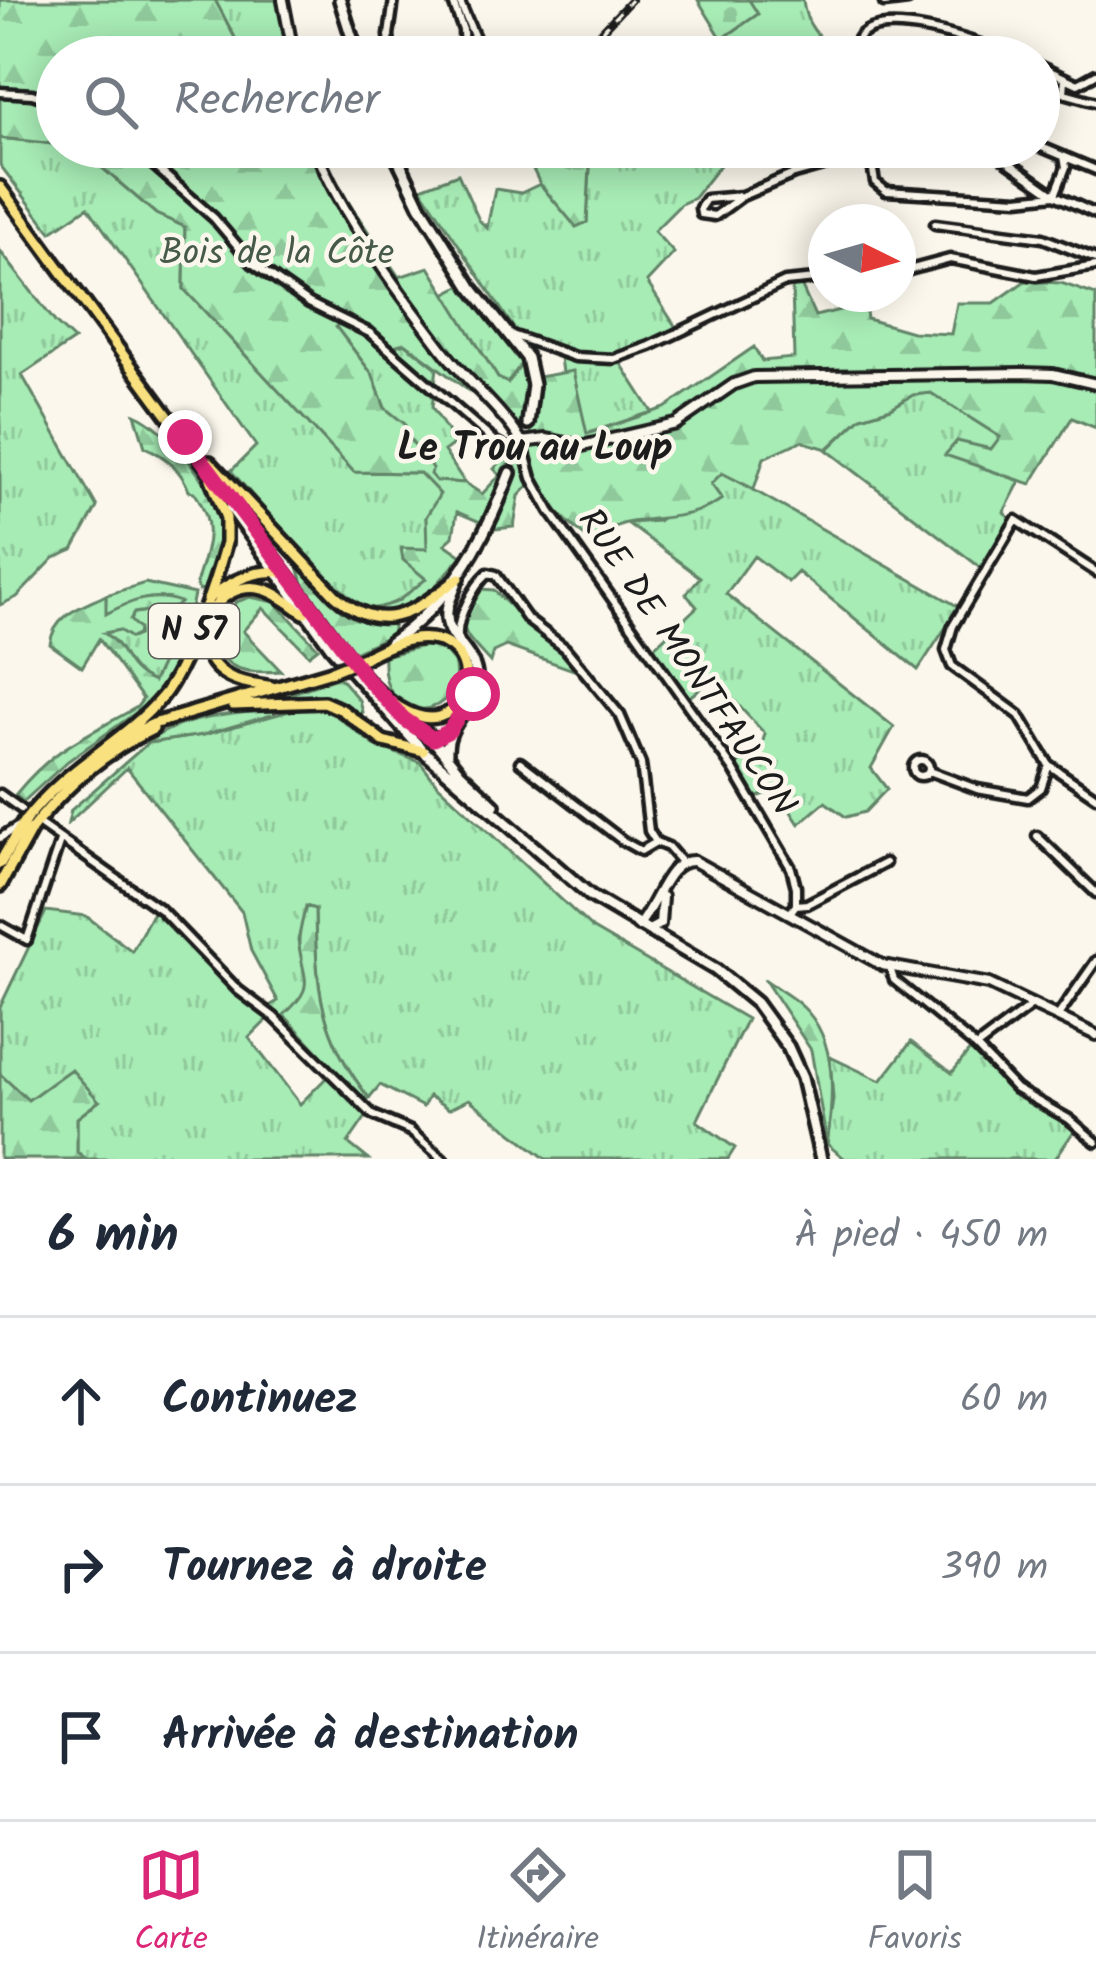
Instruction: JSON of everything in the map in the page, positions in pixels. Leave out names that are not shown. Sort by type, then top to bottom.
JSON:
[{"type":"highway","name":"N 57","points":[[0,863],[29,822]]},
{"type":"highway","name":"N 57","points":[[0,885],[29,822]]},
{"type":"main road","points":[[340,0],[351,36]]},
{"type":"main road","points":[[401,168],[471,287],[527,358],[533,385],[528,423]]},
{"type":"main road","name":"N 57","points":[[0,187],[212,481],[227,535],[206,601],[166,693],[58,783],[29,822]]},
{"type":"main road","points":[[163,410],[304,613],[411,739],[579,886],[716,970],[756,1004],[788,1047],[802,1078],[821,1159]]},
{"type":"main road","points":[[185,437],[335,595],[359,612],[383,617],[406,614],[458,578]]},
{"type":"main road","points":[[390,644],[427,614],[458,578],[483,537],[510,472]]},
{"type":"main road","points":[[212,481],[367,679],[404,719],[433,739],[460,773],[531,843]]},
{"type":"main road","points":[[206,601],[234,582],[279,572]]},
{"type":"main road","points":[[411,739],[419,742],[449,731],[476,685],[473,661],[447,619],[458,578]]},
{"type":"main road","points":[[277,688],[240,681],[215,666],[204,640],[208,616],[222,598],[249,588],[269,591],[304,613]]},
{"type":"main road","points":[[390,644],[428,639],[444,643],[463,660],[467,675],[463,696],[443,715],[422,717],[394,705]]},
{"type":"main road","name":"N 57","points":[[97,751],[143,728],[332,671],[390,644]]},
{"type":"main road","points":[[222,704],[325,702],[383,741],[423,751]]},
{"type":"main road","name":"N 57","points":[[29,822],[84,774],[174,719]]},
{"type":"main road","points":[[447,753],[449,731]]},
{"type":"street","points":[[283,0],[290,36]]},
{"type":"street","points":[[389,36],[394,0]]},
{"type":"street","points":[[456,0],[463,36]]},
{"type":"street","points":[[456,0],[474,36]]},
{"type":"street","points":[[884,3],[908,0]]},
{"type":"street","points":[[857,36],[871,22],[887,17],[958,36]]},
{"type":"street","points":[[1060,76],[1078,84],[1096,74]]},
{"type":"street","points":[[1065,79],[1064,93],[1096,102]]},
{"type":"street","points":[[0,92],[36,95]]},
{"type":"street","points":[[1060,155],[1096,170]]},
{"type":"street","points":[[1055,195],[1066,167],[1064,157]]},
{"type":"street","points":[[157,168],[214,218],[252,263],[309,303],[362,327],[494,441],[514,452],[546,439],[582,446],[676,424],[734,384],[754,377],[1022,373],[1053,374],[1096,385]]},
{"type":"street","points":[[324,168],[335,194],[444,351],[504,415],[523,447]]},
{"type":"street","points":[[742,196],[706,199],[701,214],[715,216],[742,196],[817,168]]},
{"type":"street","points":[[872,168],[873,179],[886,191],[1018,199],[1055,195]]},
{"type":"street","points":[[1017,168],[1055,195],[1096,214]]},
{"type":"street","points":[[935,224],[1043,238],[1096,263]]},
{"type":"street","points":[[916,268],[950,259],[1036,276],[1096,263]]},
{"type":"street","points":[[512,335],[587,360],[622,357],[785,281],[808,279]]},
{"type":"street","points":[[527,358],[540,347]]},
{"type":"street","name":"RUE DE MONTFAUCON","points":[[523,447],[550,512],[733,769],[791,868],[796,904]]},
{"type":"street","points":[[1096,572],[1016,520],[952,626],[946,650],[952,666],[1019,715],[1049,765],[1096,797]]},
{"type":"street","points":[[458,641],[457,624],[484,575],[496,575],[528,620],[595,680],[634,742],[647,793],[649,831],[681,862]]},
{"type":"street","points":[[450,602],[464,610]]},
{"type":"street","points":[[520,762],[623,842],[640,851],[656,842]]},
{"type":"street","points":[[929,771],[977,789],[1028,799],[1041,788],[1049,765]]},
{"type":"street","points":[[0,794],[29,822],[61,839],[171,919],[238,990],[280,1023],[374,1115],[410,1131],[443,1159]]},
{"type":"street","points":[[0,838],[29,822]]},
{"type":"street","points":[[1037,836],[1096,893]]},
{"type":"street","points":[[0,925],[27,940],[61,839]]},
{"type":"street","points":[[643,928],[670,869],[694,861],[890,968],[989,984],[1096,1035]]},
{"type":"street","points":[[790,914],[796,904],[807,904],[885,862]]},
{"type":"street","points":[[663,889],[660,924],[684,952]]},
{"type":"street","points":[[643,928],[660,924]]},
{"type":"street","points":[[1057,1017],[1096,961]]},
{"type":"street","points":[[890,968],[894,980],[976,1047],[1016,1089],[1069,1119],[1096,1142]]},
{"type":"street","points":[[976,1047],[1032,1005]]},
{"type":"green space","points":[[0,0],[215,0],[234,36],[36,36],[36,142],[0,138]]},
{"type":"green space","points":[[215,0],[276,0],[284,36],[234,36]]},
{"type":"green space","points":[[698,0],[749,0],[758,14],[720,36]]},
{"type":"green space","points":[[749,0],[803,0],[820,36],[726,36],[757,14]]},
{"type":"green space","points":[[0,138],[36,142],[36,168],[102,168],[156,214],[185,227],[184,289],[354,472],[420,473],[441,495],[426,517],[428,549],[404,560],[427,579],[393,603],[370,608],[321,570],[231,471],[256,446],[88,207],[51,232],[0,165]]},
{"type":"green space","name":"Bois de la Côte","points":[[102,168],[325,168],[399,277],[429,267],[498,378],[508,383],[523,362],[528,397],[519,431],[488,391],[481,400],[405,343],[389,347],[371,328],[343,315],[336,327],[372,374],[385,408],[405,424],[407,436],[433,469],[430,474],[436,481],[465,483],[482,494],[500,475],[494,469],[509,452],[524,461],[531,483],[519,496],[514,527],[496,529],[457,512],[453,537],[445,544],[462,556],[413,603],[374,609],[397,602],[426,579],[403,560],[401,548],[427,549],[426,517],[440,494],[420,473],[354,472],[184,289],[185,227],[156,214]]},
{"type":"green space","points":[[532,168],[590,168],[587,222],[576,227]]},
{"type":"green space","points":[[590,168],[718,168],[694,198],[681,204],[654,231],[674,253],[647,282],[677,329],[620,362],[652,412],[586,434],[573,372],[562,373],[559,350],[517,333],[421,188],[458,174],[487,228],[495,189],[521,193],[540,184],[576,227],[587,222]]},
{"type":"green space","points":[[0,251],[74,340],[22,375],[97,507],[73,550],[54,558],[17,597],[0,605]]},
{"type":"green space","points":[[1025,281],[1061,283],[1096,295],[1096,428],[1072,418],[1031,484],[945,455],[957,441],[991,449],[1000,437],[931,393],[913,395],[861,417],[827,449],[801,441],[764,458],[754,489],[722,473],[711,484],[722,499],[711,506],[626,523],[589,539],[557,510],[534,472],[530,444],[538,377],[573,371],[587,434],[665,408],[754,347],[762,361],[794,358],[792,285],[800,283],[808,312],[815,316],[866,312],[867,319],[912,332],[951,334],[957,303],[994,303]]},
{"type":"green space","points":[[462,285],[523,362],[507,383],[498,378],[443,295]]},
{"type":"green space","points":[[342,315],[371,328],[389,347],[405,343],[437,368],[432,407],[455,443],[444,451],[465,483],[436,481],[430,473],[385,408],[372,374],[336,327]]},
{"type":"green space","points":[[931,393],[1001,437],[992,450],[945,454],[1020,481],[1004,512],[1010,519],[981,568],[827,450],[861,417],[913,395]]},
{"type":"green space","points":[[135,414],[177,447],[213,500],[220,540],[205,588],[199,591],[196,584],[208,537],[206,516],[177,470],[145,447]]},
{"type":"green space","points":[[722,472],[959,607],[918,670],[798,572],[788,582],[754,556],[726,594],[894,727],[871,768],[887,789],[865,812],[846,817],[825,802],[799,824],[777,790],[755,798],[735,766],[762,744],[765,734],[713,678],[687,699],[651,650],[697,607],[686,594],[700,577],[627,523],[658,521]]},
{"type":"green space","points":[[297,563],[350,613],[393,622],[393,634],[354,652],[306,594]]},
{"type":"green space","points":[[145,583],[194,594],[188,623],[178,629],[153,682],[134,670],[103,633],[119,630],[138,635],[129,620],[134,613],[180,603],[151,598],[105,615],[106,595]]},
{"type":"green space","points":[[481,589],[494,590],[579,672],[506,646],[493,652],[490,662],[464,628]]},
{"type":"green space","points":[[106,595],[106,614],[142,599],[180,602],[176,607],[134,613],[130,620],[139,629],[131,638],[119,630],[104,633],[135,670],[153,682],[178,628],[192,621],[171,676],[158,697],[68,761],[23,802],[15,795],[44,765],[143,699],[99,639],[82,667],[50,644],[63,618]]},
{"type":"green space","points":[[250,597],[275,602],[318,648],[309,655],[263,608],[243,631],[281,671],[246,671],[228,663],[214,633],[236,602]]},
{"type":"green space","points":[[430,644],[443,649],[454,662],[455,681],[437,705],[408,707],[395,698],[386,681],[384,656]]},
{"type":"green space","points":[[339,677],[359,700],[362,712],[356,714],[338,700],[284,696]]},
{"type":"green space","points":[[304,707],[330,711],[374,745],[420,762],[436,783],[593,929],[747,1019],[697,1121],[735,1148],[728,1159],[546,1159],[469,1099],[449,1109],[429,1096],[423,1107],[380,1085],[369,1098],[330,1031],[319,986],[315,909],[307,907],[298,940],[308,983],[304,996],[285,1015],[364,1101],[368,1114],[348,1143],[368,1159],[86,1159],[77,1152],[77,1118],[98,1102],[28,1100],[0,1075],[0,1007],[46,911],[86,916],[132,951],[152,914],[161,908],[252,997],[266,1008],[278,1001],[251,951],[242,912],[127,768],[68,823],[71,810],[148,743],[203,735]],"holes":[[[269,1018],[328,1076],[300,1104],[249,1038]]]},
{"type":"green space","points":[[273,710],[275,714],[203,735],[148,743],[189,722]]},
{"type":"green space","points":[[306,906],[315,909],[319,986],[330,1031],[369,1098],[364,1101],[284,1015],[304,990],[299,940]]},
{"type":"green space","points":[[764,979],[803,1007],[823,1037],[832,1090],[827,1144],[811,1050]]},
{"type":"green space","points":[[911,1042],[952,1073],[970,1050],[1012,1092],[1076,1128],[1055,1159],[845,1159],[827,1144],[833,1099],[830,1057],[881,1081]]},
{"type":"green space","points":[[71,1069],[99,1101],[77,1118],[77,1152],[86,1159],[0,1159],[0,1074],[28,1100]]},
{"type":"tunnel","points":[[510,473],[528,423]]},
{"type":"railway","points":[[597,36],[631,0]]},
{"type":"district","name":"Le Trou au Loup","points":[[535,450]]},
{"type":"route","points":[[185,437],[322,622],[404,719],[433,739],[449,731],[473,694]]}]
